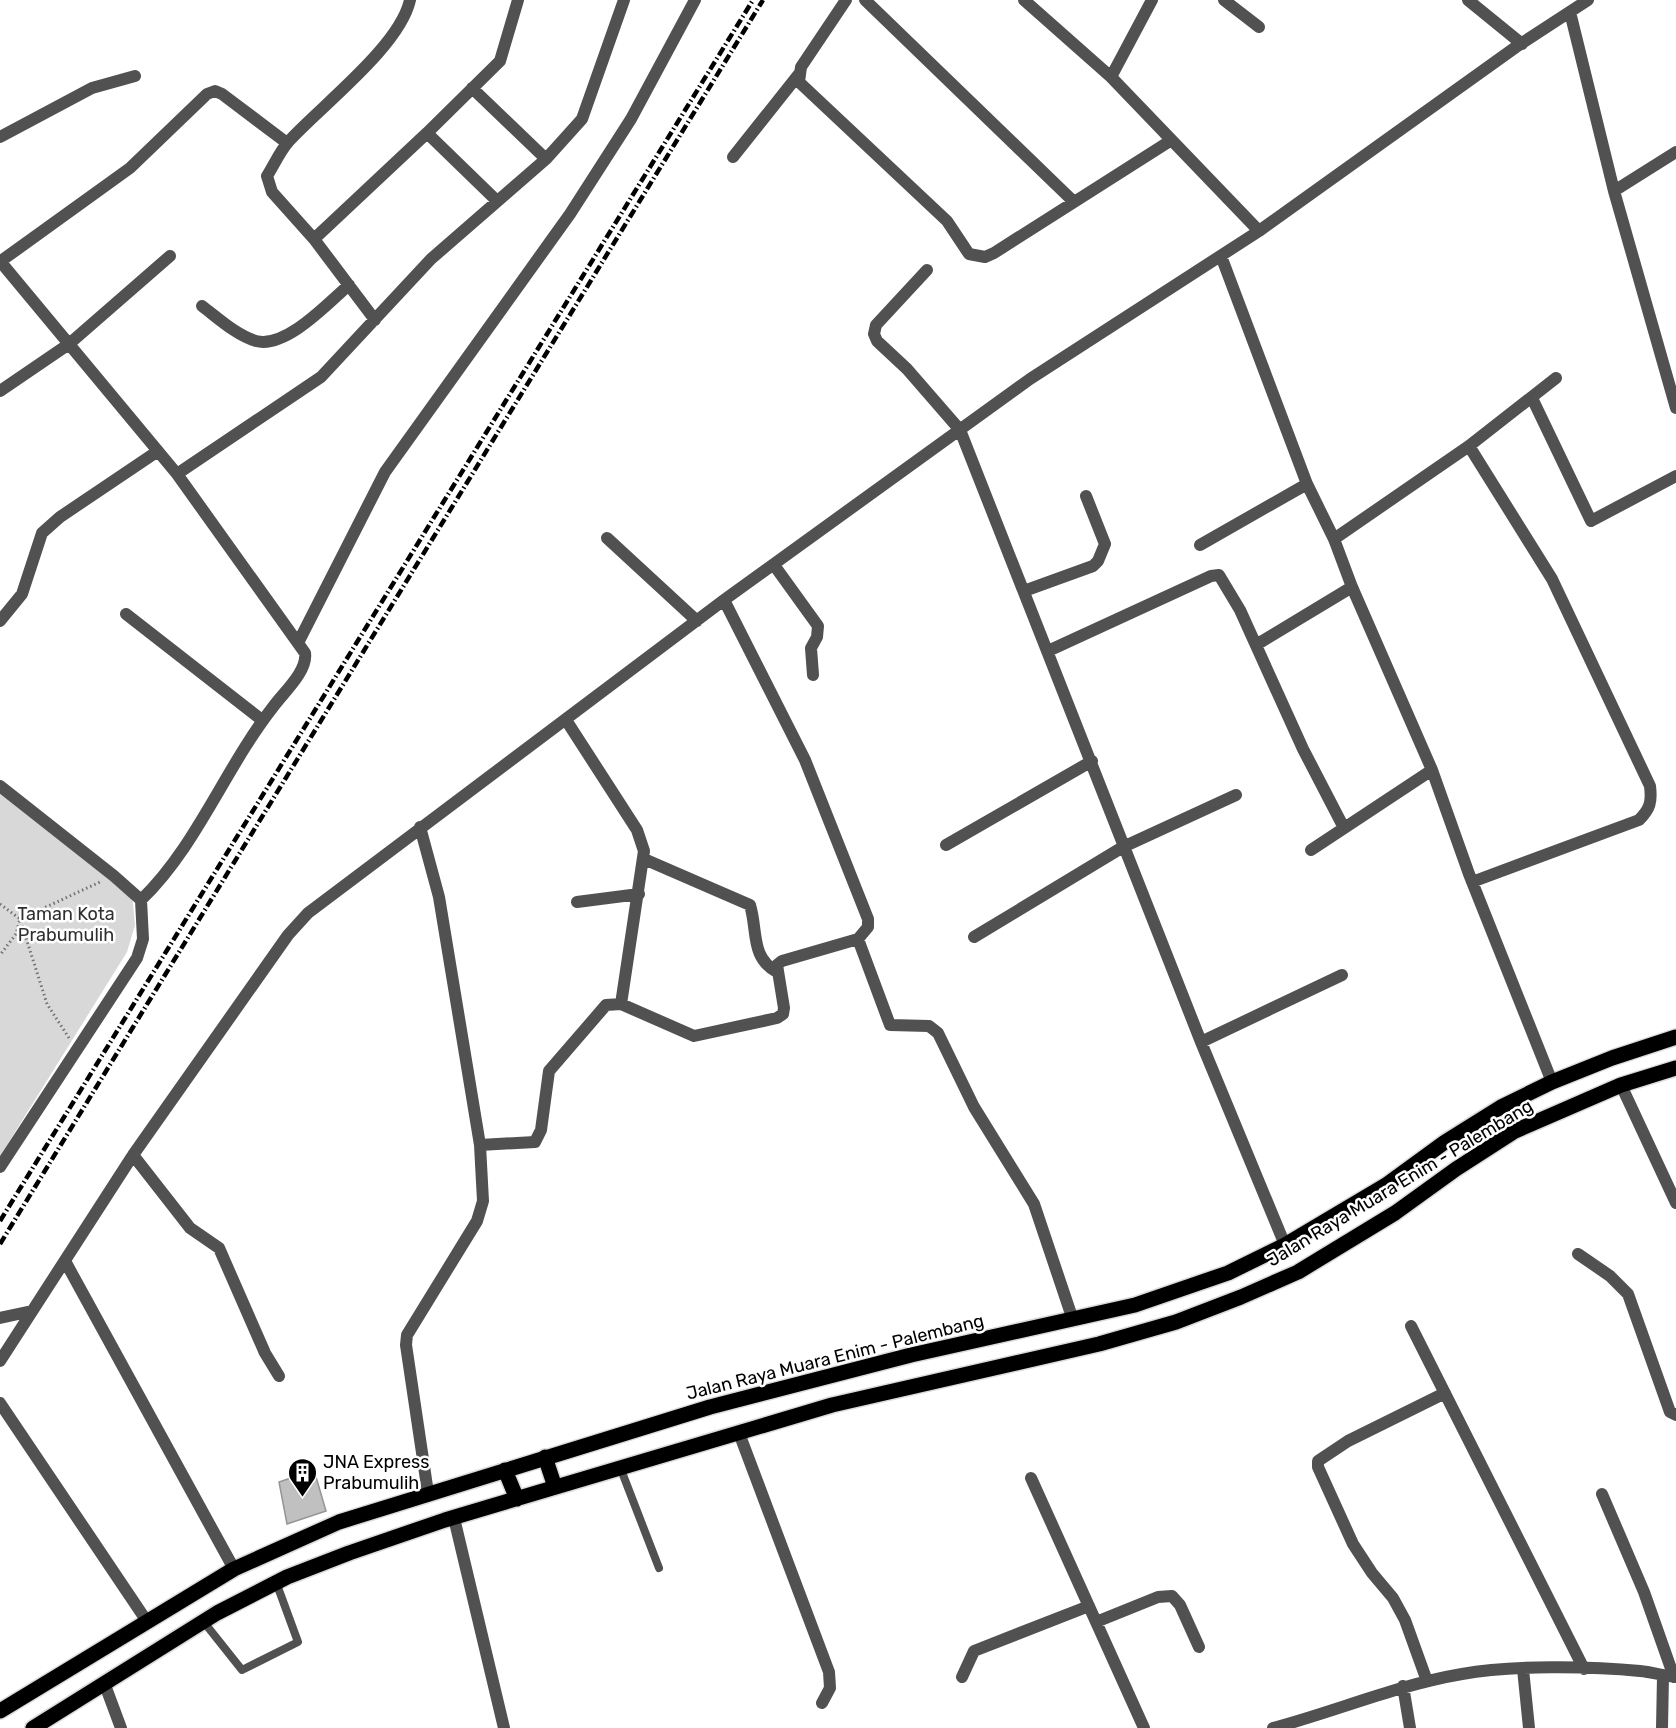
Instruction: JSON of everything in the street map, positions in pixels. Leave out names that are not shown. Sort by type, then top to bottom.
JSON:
[{"type":"main road","name":"Jalan Raya Muara Enim - Palembang","points":[[0,1712],[146,1620],[234,1569],[339,1522],[545,1457],[814,1378],[1073,1320],[1171,1294],[1228,1273],[1285,1245],[1386,1185],[1445,1142],[1502,1107],[1552,1082],[1612,1058],[1676,1037]]},
{"type":"main road","name":"Jalan Raya Muara Enim - Palembang","points":[[33,1728],[105,1685],[203,1621],[276,1582],[349,1553],[620,1467],[832,1405],[1099,1344],[1176,1322],[1241,1297],[1308,1267],[1395,1213],[1456,1169],[1515,1131],[1621,1085],[1676,1068]]},
{"type":"main road","points":[[545,1457],[555,1487]]},
{"type":"main road","points":[[505,1470],[517,1499]]},
{"type":"street","points":[[375,320],[314,239],[272,192],[267,176],[287,143],[392,38],[405,17],[410,0]]},
{"type":"street","points":[[314,239],[427,133],[500,60],[505,51],[518,0]]},
{"type":"street","points":[[177,474],[321,377],[431,259],[496,200],[546,159],[585,113],[624,0]]},
{"type":"street","points":[[846,0],[801,67],[799,82],[947,221],[969,254],[985,257],[994,254],[1170,141]]},
{"type":"street","points":[[865,0],[1074,201]]},
{"type":"street","points":[[1024,0],[1111,77],[1170,141],[1259,231]]},
{"type":"street","points":[[1111,77],[1152,0]]},
{"type":"street","points":[[1224,0],[1259,27]]},
{"type":"street","points":[[1468,0],[1522,44]]},
{"type":"street","points":[[0,1361],[133,1155],[288,935],[308,913],[724,600],[1030,379],[1259,231],[1522,44],[1588,0]]},
{"type":"street","points":[[299,641],[385,472],[570,214],[631,119],[690,1]]},
{"type":"street","points":[[1570,12],[1614,191],[1676,408]]},
{"type":"street","points":[[733,157],[799,74]]},
{"type":"street","points":[[0,137],[92,88],[135,76]]},
{"type":"street","points":[[472,88],[546,159]]},
{"type":"street","points":[[141,900],[165,876],[262,720],[303,668],[306,658],[299,641],[177,474],[0,261],[130,168],[207,94],[215,91],[222,94],[287,143]]},
{"type":"street","points":[[427,133],[496,200]]},
{"type":"street","points":[[1614,191],[1676,152]]},
{"type":"street","points":[[0,391],[69,344],[170,256]]},
{"type":"street","points":[[1221,256],[1307,484],[1334,539],[1352,587],[1432,770],[1472,882],[1552,1082]]},
{"type":"street","points":[[927,270],[876,325],[874,334],[877,342],[914,377],[960,429],[1201,1042],[1285,1245]]},
{"type":"street","points":[[202,306],[243,336],[266,342],[281,338],[305,324],[349,285]]},
{"type":"street","points":[[1334,539],[1469,446],[1556,378]]},
{"type":"street","points":[[1532,398],[1591,520],[1676,476]]},
{"type":"street","points":[[1469,446],[1562,599],[1650,786],[1652,799],[1648,811],[1638,820],[1472,882]]},
{"type":"street","points":[[0,621],[22,594],[42,533],[60,517],[158,451]]},
{"type":"street","points":[[1200,545],[1307,484]]},
{"type":"street","points":[[1024,591],[1093,566],[1098,561],[1105,544],[1086,496]]},
{"type":"street","points":[[607,538],[697,621]]},
{"type":"street","points":[[774,565],[818,626],[817,637],[811,648],[813,675]]},
{"type":"street","points":[[1048,651],[1216,574],[1222,577],[1303,749],[1344,828]]},
{"type":"street","points":[[1256,645],[1352,587]]},
{"type":"street","points":[[480,1144],[535,1142],[541,1130],[547,1080],[554,1063],[606,1005],[621,1004],[684,1033],[704,1035],[777,1018],[783,1014],[784,1008],[777,965],[782,961],[858,939],[868,927],[868,919],[810,771],[724,600]]},
{"type":"street","points":[[126,614],[262,720]]},
{"type":"street","points":[[566,720],[642,841],[644,860],[621,1004]]},
{"type":"street","points":[[946,845],[1092,761]]},
{"type":"street","points":[[1311,850],[1432,770]]},
{"type":"street","points":[[0,786],[141,900],[144,924],[137,958],[77,1053],[0,1167]]},
{"type":"street","points":[[974,937],[1124,847],[1236,795]]},
{"type":"street","points":[[420,828],[439,897],[480,1144],[483,1202],[481,1212],[407,1335],[406,1345],[428,1493]]},
{"type":"street","points":[[644,860],[750,905],[757,954],[766,966],[777,972]]},
{"type":"street","points":[[577,902],[639,894]]},
{"type":"street","points":[[858,939],[890,1025],[929,1026],[938,1032],[974,1107],[1035,1204],[1073,1320]]},
{"type":"street","points":[[1201,1042],[1342,975]]},
{"type":"street","points":[[1621,1085],[1676,1203]]},
{"type":"street","points":[[133,1155],[190,1228],[219,1248],[264,1353],[279,1376]]},
{"type":"street","points":[[1578,1254],[1610,1276],[1628,1294],[1670,1412],[1676,1415]]},
{"type":"street","points":[[65,1261],[234,1569]]},
{"type":"street","points":[[0,1318],[32,1311]]},
{"type":"street","points":[[1411,1326],[1584,1669]]},
{"type":"street","points":[[1427,1681],[1405,1620],[1393,1598],[1371,1573],[1353,1544],[1318,1467],[1318,1461],[1348,1441],[1445,1393]]},
{"type":"street","points":[[0,1403],[146,1620]]},
{"type":"street","points":[[739,1433],[829,1672],[830,1688],[822,1703]]},
{"type":"street","points":[[1031,1478],[1144,1728]]},
{"type":"street","points":[[1602,1494],[1644,1592],[1671,1677],[1662,1728]]},
{"type":"street","points":[[454,1518],[504,1728]]},
{"type":"street","points":[[1096,1622],[1158,1597],[1172,1596],[1180,1605],[1199,1647]]},
{"type":"street","points":[[962,1677],[974,1651],[1089,1606]]},
{"type":"street","points":[[1523,1669],[1529,1728]]},
{"type":"street","points":[[1273,1728],[1403,1686],[1464,1673],[1523,1669],[1584,1669],[1642,1671],[1671,1677]]},
{"type":"street","points":[[105,1685],[121,1728]]},
{"type":"street","points":[[1403,1686],[1410,1728]]},
{"type":"lane","points":[[620,1467],[659,1568]]},
{"type":"lane","points":[[203,1621],[242,1670],[298,1642],[276,1582]]},
{"type":"path","points":[[20,918],[114,876]]},
{"type":"path","points":[[0,904],[20,918],[47,1004],[77,1053]]},
{"type":"path","points":[[0,955],[16,934],[20,918]]},
{"type":"green space","name":"Taman Kota Prabumulih","points":[[0,788],[132,894],[135,925],[127,952],[0,1156]]},
{"type":"building","name":"JNA Express Prabumulih","points":[[314,1470],[326,1511],[287,1524],[279,1482]]},
{"type":"railway","points":[[0,1221],[753,0]]},
{"type":"railway","points":[[0,1244],[763,0]]},
{"type":"place","name":"JNA Express Prabumulih","points":[[302,1498]]}]
